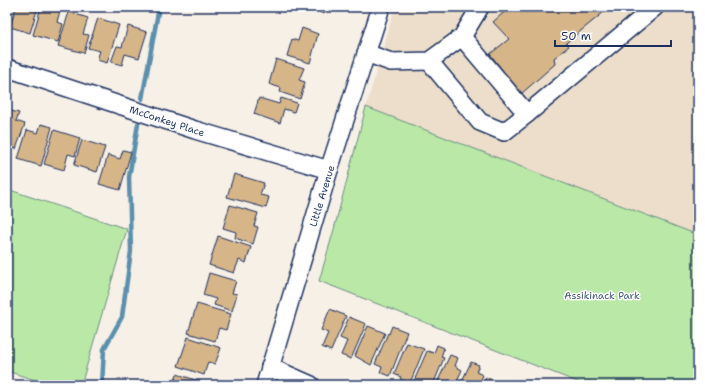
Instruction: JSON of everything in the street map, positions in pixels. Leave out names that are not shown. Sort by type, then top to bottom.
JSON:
[{"type":"street","name":"Little Avenue","points":[[265,385],[329,170],[381,7]]},
{"type":"street","points":[[366,53],[391,62],[429,61],[462,38],[480,7]]},
{"type":"street","points":[[429,61],[480,122],[504,132],[528,114],[655,7]]},
{"type":"street","points":[[462,38],[528,114]]},
{"type":"street","name":"McConkey Place","points":[[7,68],[196,130],[329,170]]},
{"type":"street","points":[[270,367],[311,385]]},
{"type":"shaded area","points":[[395,7],[698,7],[698,235],[366,107]]},
{"type":"green space","name":"Assikinack Park","points":[[366,107],[698,235],[698,385],[585,385],[319,281]]},
{"type":"green space","points":[[7,189],[127,229],[81,385],[50,385],[7,371]]},
{"type":"building","points":[[16,7],[38,7],[30,33],[10,27]]},
{"type":"building","points":[[41,7],[61,7],[57,22],[63,24],[58,42],[33,35]]},
{"type":"building","points":[[307,7],[326,7],[324,14]]},
{"type":"building","points":[[510,7],[610,7],[566,43],[569,46],[554,58],[555,64],[521,94],[490,54],[509,39],[493,22]]},
{"type":"building","points":[[69,12],[88,18],[83,34],[89,35],[84,53],[58,46]]},
{"type":"building","points":[[98,18],[119,25],[107,63],[97,60],[100,51],[88,48]]},
{"type":"building","points":[[128,26],[147,32],[139,58],[125,54],[122,65],[111,62],[117,46],[122,47]]},
{"type":"building","points":[[302,28],[318,34],[310,63],[287,56],[292,39],[298,41]]},
{"type":"building","points":[[276,59],[304,68],[299,80],[305,82],[300,99],[280,92],[281,88],[269,84]]},
{"type":"building","points":[[259,98],[279,104],[281,98],[297,103],[294,112],[284,109],[280,123],[254,114]]},
{"type":"building","points":[[7,110],[19,113],[16,121],[25,124],[16,149],[7,146]]},
{"type":"building","points":[[41,124],[52,127],[41,166],[18,159],[27,130],[38,133]]},
{"type":"building","points":[[54,130],[80,138],[75,156],[68,154],[64,170],[44,164]]},
{"type":"building","points":[[82,140],[105,147],[97,172],[74,165]]},
{"type":"building","points":[[123,150],[131,152],[120,190],[99,184],[108,155],[120,159]]},
{"type":"building","points":[[234,174],[264,183],[260,195],[269,197],[266,208],[227,197]]},
{"type":"building","points":[[230,205],[258,213],[254,226],[258,227],[253,244],[235,238],[236,232],[223,228]]},
{"type":"building","points":[[218,236],[251,247],[246,263],[239,260],[234,273],[209,265]]},
{"type":"building","points":[[209,273],[236,281],[232,293],[237,294],[232,311],[214,305],[216,299],[203,295]]},
{"type":"building","points":[[197,304],[231,314],[226,330],[219,328],[215,341],[188,333]]},
{"type":"building","points":[[330,309],[346,316],[331,351],[322,347],[328,333],[321,330]]},
{"type":"building","points":[[349,317],[366,324],[351,359],[341,355],[347,341],[340,338]]},
{"type":"building","points":[[368,326],[385,333],[371,365],[355,356]]},
{"type":"building","points":[[392,326],[407,332],[390,376],[380,372],[382,367],[375,364]]},
{"type":"building","points":[[188,337],[221,348],[215,364],[208,362],[204,375],[178,366]]},
{"type":"building","points":[[407,343],[424,349],[410,383],[400,379],[401,377],[394,374]]},
{"type":"building","points":[[437,345],[444,348],[441,357],[444,358],[433,385],[422,385],[414,381],[427,351],[434,353]]},
{"type":"building","points":[[450,355],[458,358],[455,366],[462,370],[455,385],[436,385]]},
{"type":"building","points":[[471,362],[479,365],[476,372],[483,375],[479,385],[460,385]]},
{"type":"building","points":[[177,374],[202,382],[201,385],[173,385]]},
{"type":"building","points":[[486,377],[502,384],[502,385],[483,385]]},
{"type":"waterway","points":[[142,99],[159,7]]},
{"type":"waterway","points":[[102,385],[104,349],[122,317],[131,251],[129,177],[138,124]]}]
